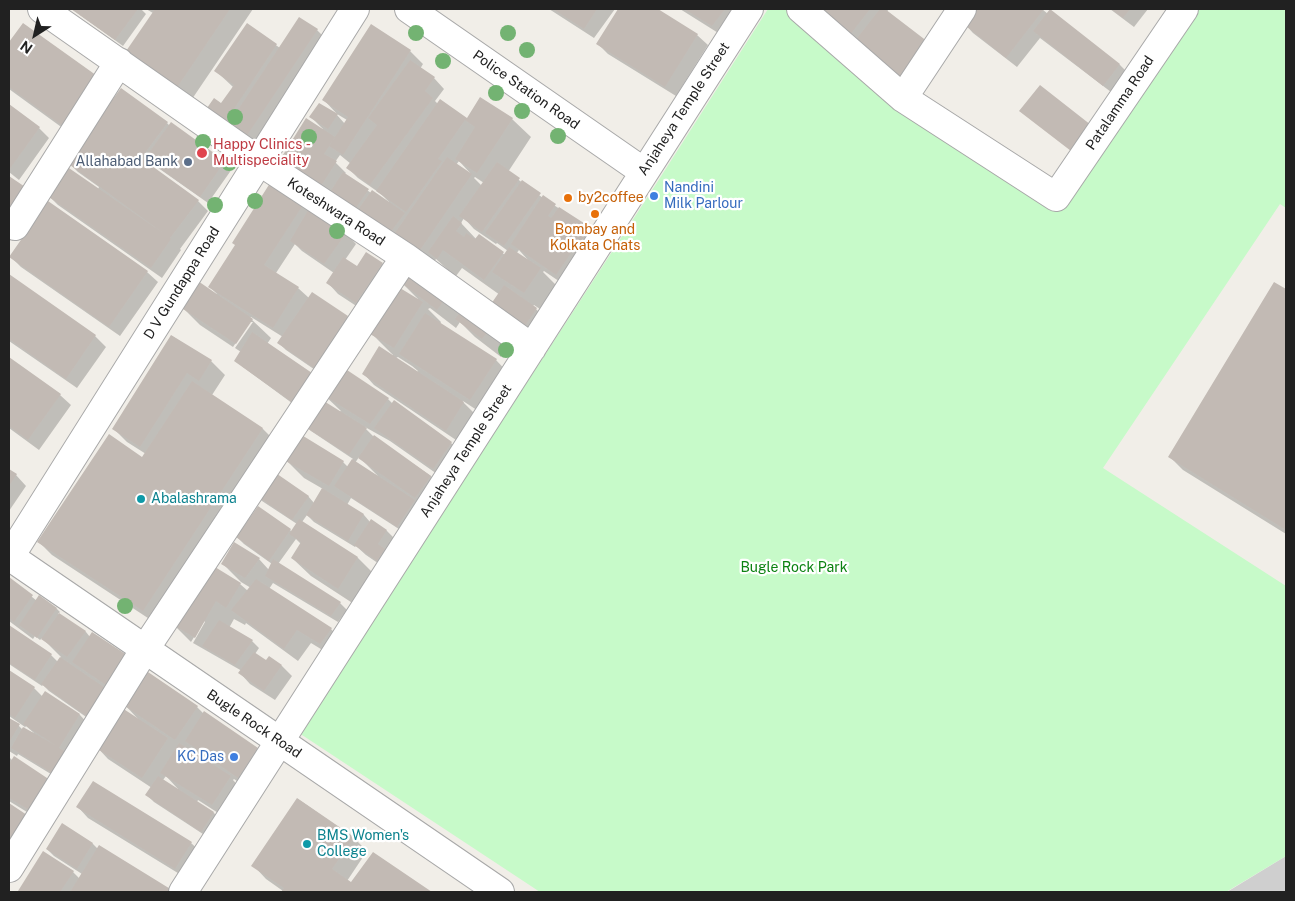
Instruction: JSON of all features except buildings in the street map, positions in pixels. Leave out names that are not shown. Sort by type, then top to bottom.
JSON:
[{"type":"street","name":"Koteshwara Road","points":[[42,9],[259,161],[405,257],[532,348]]},
{"type":"street","name":"D V Gundappa Road","points":[[9,557],[355,9]]},
{"type":"street","name":"Police Station Road","points":[[409,9],[644,172]]},
{"type":"street","name":"Anjaheya Temple Street","points":[[183,892],[749,9]]},
{"type":"street","points":[[801,9],[904,98],[962,9]]},
{"type":"street","name":"Patalamma Road","points":[[904,98],[1056,197],[1184,9]]},
{"type":"street","points":[[15,226],[119,62]]},
{"type":"street","points":[[9,868],[145,650],[405,257]]},
{"type":"street","name":"Bugle Rock Road","points":[[9,557],[500,892]]},
{"type":"shaded area","points":[[1286,856],[1286,892],[1227,892]]},
{"type":"green space","name":"Bugle Rock Park","points":[[768,9],[788,9],[1060,208],[1193,9],[1286,9],[1286,208],[1280,204],[1103,468],[1286,586],[1286,856],[1226,892],[540,892],[299,733]]},
{"type":"place","name":"Happy Clinics - Multispeciality","points":[[202,153]]},
{"type":"place","name":"Allahabad Bank","points":[[188,162]]},
{"type":"place","name":"Nandini Milk Parlour","points":[[654,196]]},
{"type":"place","name":"by2coffee","points":[[568,198]]},
{"type":"place","name":"Bombay and Kolkata Chats","points":[[595,214]]},
{"type":"place","name":"Abalashrama","points":[[141,499]]},
{"type":"place","name":"KC Das","points":[[234,757]]},
{"type":"place","name":"BMS Women's College","points":[[307,844]]}]
